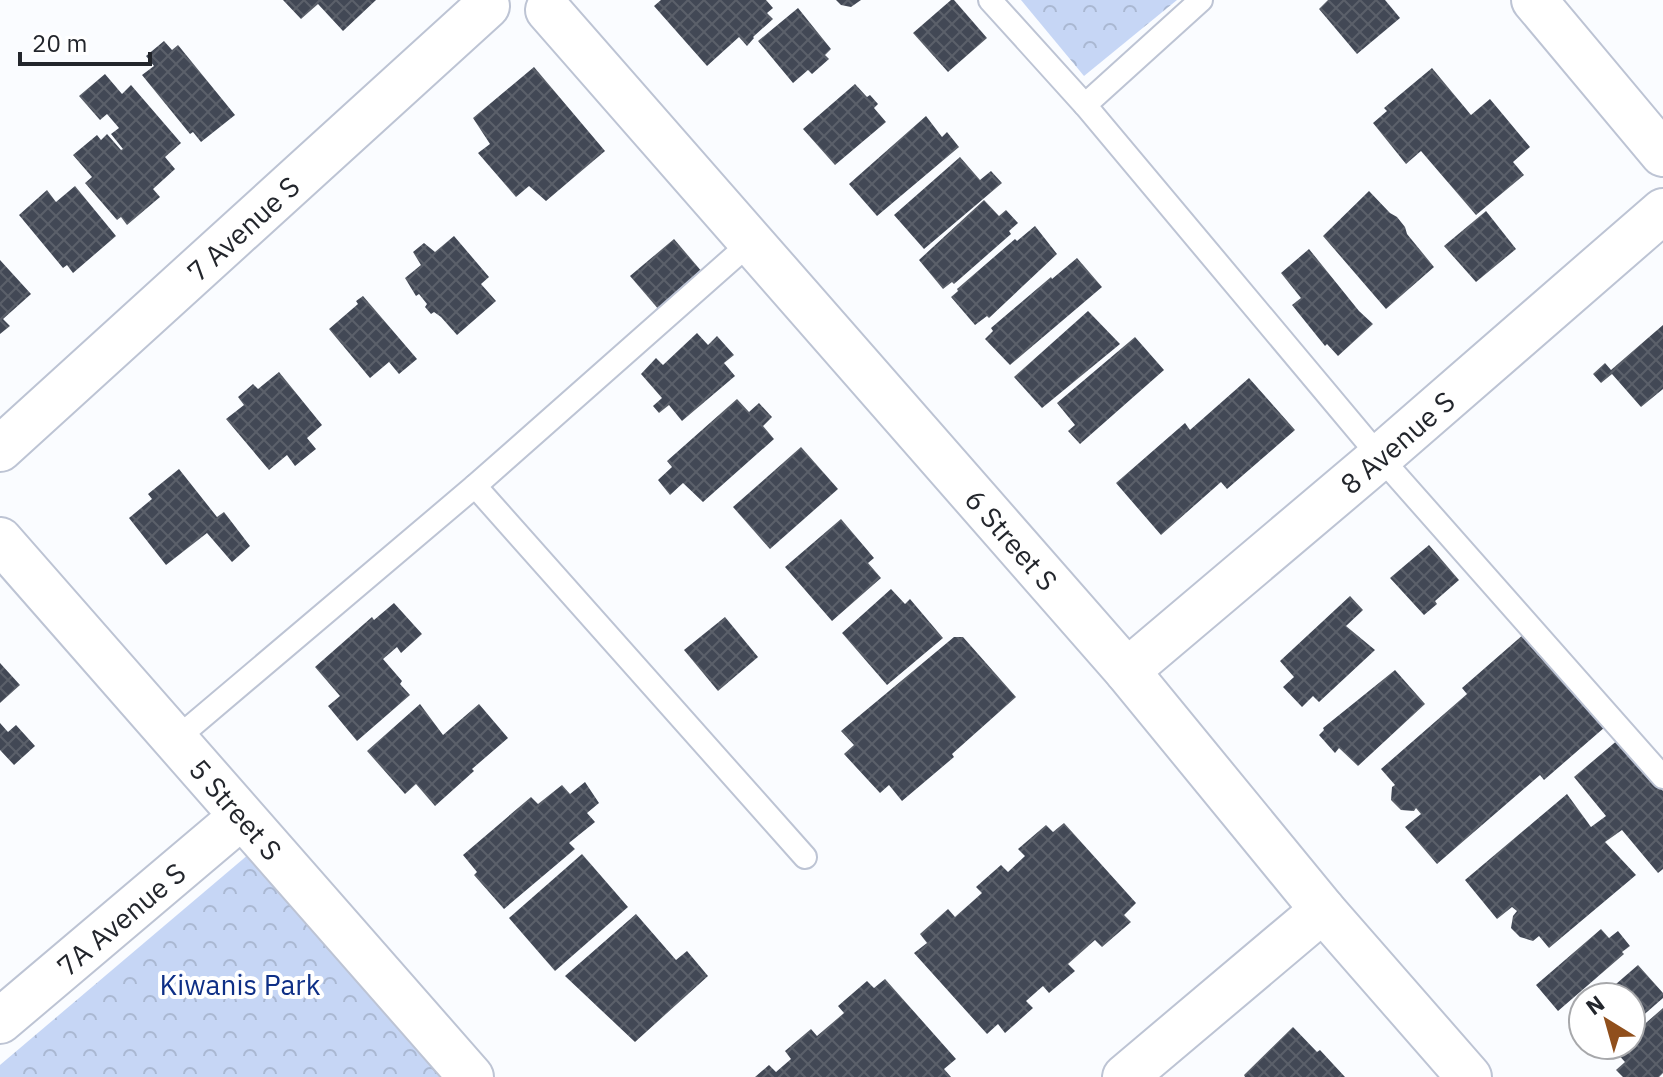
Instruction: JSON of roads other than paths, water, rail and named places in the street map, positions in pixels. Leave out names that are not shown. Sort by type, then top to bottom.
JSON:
[{"type":"street","points":[[1534,0],[1663,154]]},
{"type":"street","points":[[484,3],[498,16],[513,21],[528,20],[553,5]]},
{"type":"street","name":"7 Avenue S","points":[[0,449],[484,3]]},
{"type":"street","name":"6 Street S","points":[[553,5],[750,243],[1127,671],[1323,910],[1469,1077]]},
{"type":"street","name":"8 Avenue S","points":[[1127,671],[1663,211]]},
{"type":"street","name":"5 Street S","points":[[0,540],[471,1077]]},
{"type":"street","name":"7A Avenue S","points":[[0,1021],[241,817]]},
{"type":"street","points":[[1125,1077],[1323,910]]},
{"type":"lane","points":[[990,0],[1085,105],[1380,457],[1663,777]]},
{"type":"lane","points":[[1085,105],[1201,0]]},
{"type":"lane","points":[[175,740],[475,486],[750,243]]},
{"type":"lane","points":[[475,486],[805,857]]},
{"type":"park label","name":"Kiwanis Park","points":[[240,984]]}]
